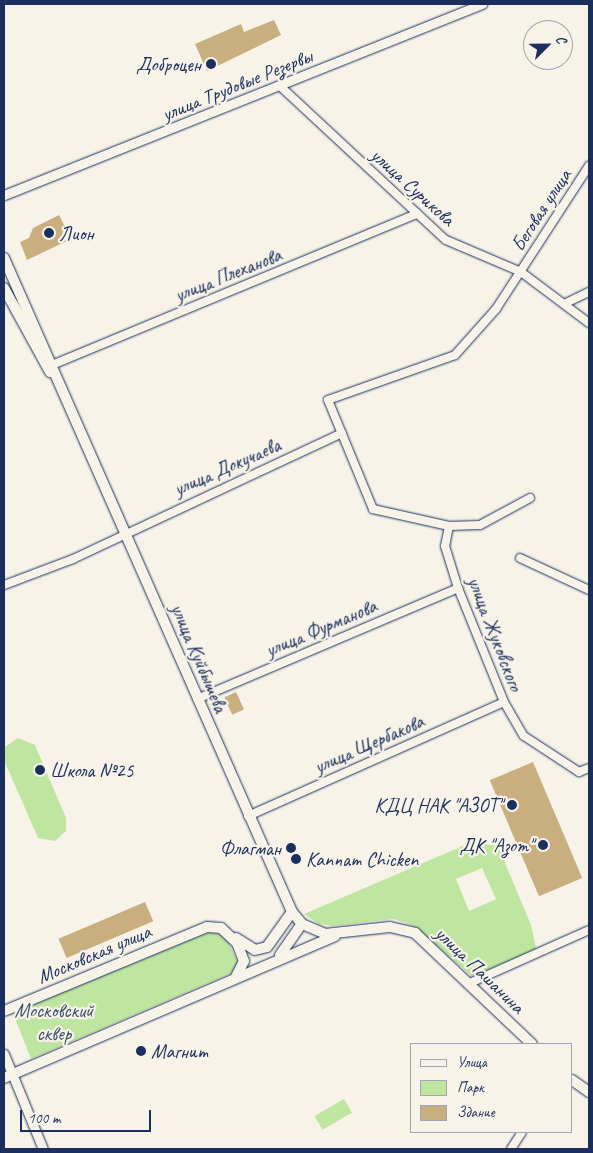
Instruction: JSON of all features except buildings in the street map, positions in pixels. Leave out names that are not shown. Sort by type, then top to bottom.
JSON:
[{"type":"main road","name":"улица Куйбышева","points":[[4,258],[70,404],[248,816],[292,912],[302,924],[319,932],[340,934]]},
{"type":"main road","points":[[4,288],[35,350],[70,404]]},
{"type":"main road","points":[[232,936],[255,950],[267,947],[292,912]]},
{"type":"main road","points":[[274,961],[293,942],[302,924]]},
{"type":"main road","name":"Московская улица","points":[[4,1011],[198,930],[214,927],[232,936]]},
{"type":"main road","name":"улица Пашанина","points":[[340,934],[390,927],[407,930],[423,939],[531,1043]]},
{"type":"main road","points":[[8,1076],[340,934]]},
{"type":"main road","points":[[232,936],[244,961],[240,974],[233,979]]},
{"type":"main road","points":[[573,1081],[589,1092]]},
{"type":"street","name":"улица Трудовые Резервы","points":[[4,195],[482,4]]},
{"type":"street","name":"улица Сурикова","points":[[280,86],[446,240],[521,272],[566,303],[589,324]]},
{"type":"street","name":"Беговая улица","points":[[342,433],[328,400],[385,377],[451,358],[496,309],[589,166]]},
{"type":"street","name":"улица Плеханова","points":[[52,365],[417,214]]},
{"type":"street","points":[[566,303],[589,292]]},
{"type":"street","points":[[342,433],[373,509],[448,526],[480,525],[530,498]]},
{"type":"street","name":"улица Докучаева","points":[[4,585],[73,559],[125,531],[342,433]]},
{"type":"street","name":"улица Жуковского","points":[[448,526],[445,546],[458,588],[504,702],[524,736],[579,772],[589,768]]},
{"type":"street","points":[[520,558],[589,590]]},
{"type":"street","name":"улица Фурманова","points":[[197,699],[458,588]]},
{"type":"street","name":"улица Щербакова","points":[[248,816],[504,702]]},
{"type":"street","points":[[470,983],[589,930]]},
{"type":"street","points":[[4,1054],[8,1076],[44,1149]]},
{"type":"street","points":[[511,1149],[521,1133]]},
{"type":"green space","points":[[18,738],[35,745],[66,818],[66,831],[55,841],[38,838],[4,760],[5,747]]},
{"type":"green space","points":[[472,842],[498,846],[531,925],[537,952],[474,978],[412,925],[393,919],[333,926],[319,924],[304,914]],"holes":[[[482,868],[496,899],[469,911],[456,879]]]},
{"type":"green space","name":"Московский сквер","points":[[208,931],[226,936],[239,966],[234,972],[31,1059],[13,1013]]},
{"type":"green space","points":[[344,1099],[352,1113],[323,1130],[315,1116]]},
{"type":"place","name":"Доброцен","points":[[211,64]]},
{"type":"place","name":"Лион","points":[[49,233]]},
{"type":"place","name":"Школа №25","points":[[40,770]]},
{"type":"place","name":"КДЦ НАК \"АЗОТ\"","points":[[512,805]]},
{"type":"place","name":"ДК \"Азот\"","points":[[543,845]]},
{"type":"place","name":"Флагман","points":[[291,848]]},
{"type":"place","name":"Kannam Chicken","points":[[296,859]]},
{"type":"place","name":"Магнит","points":[[141,1051]]}]
